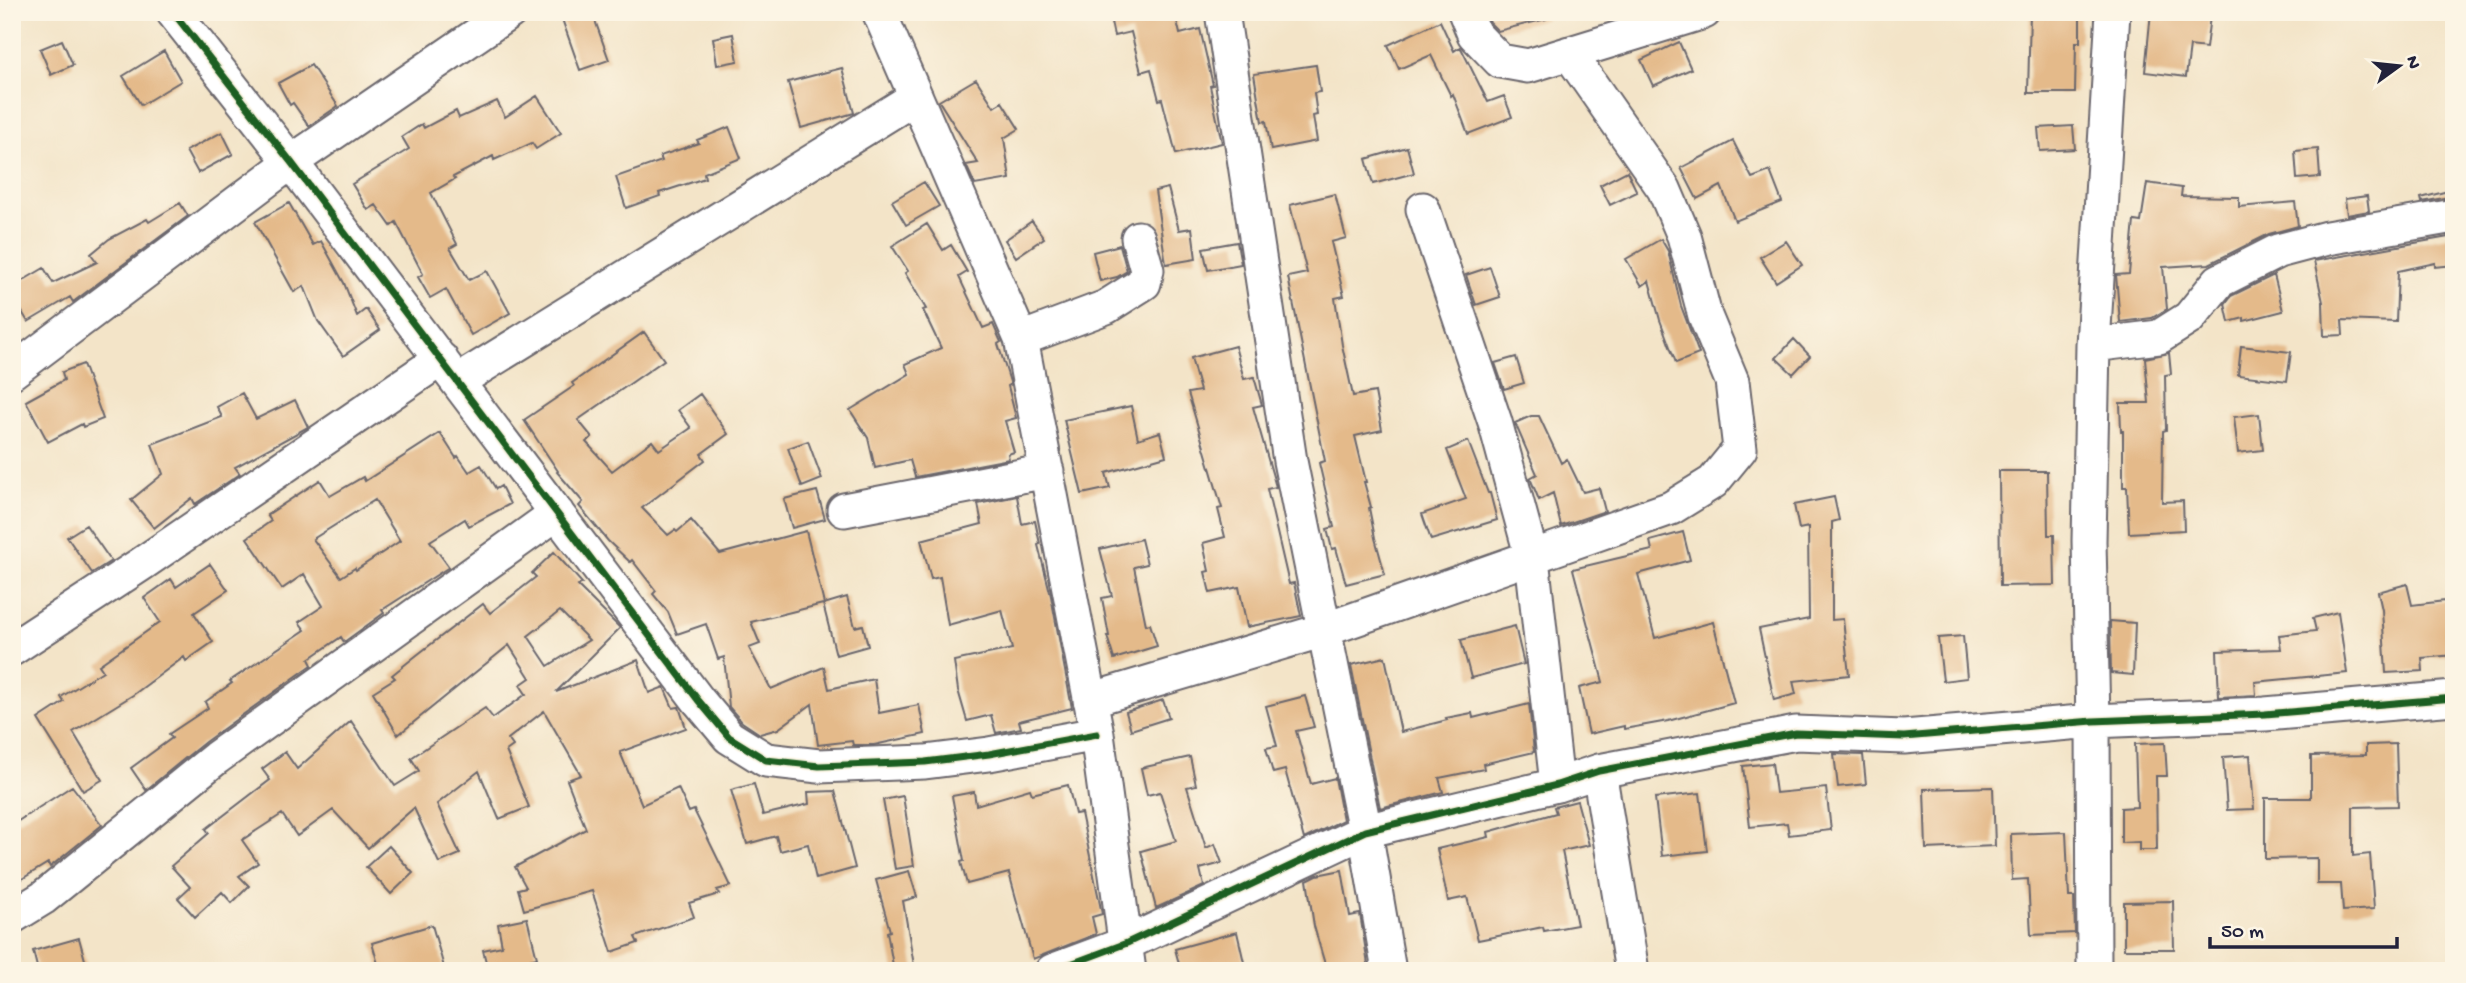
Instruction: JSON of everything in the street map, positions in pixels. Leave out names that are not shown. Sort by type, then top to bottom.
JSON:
[{"type":"street","points":[[173,12],[291,162],[698,700],[729,737],[766,760],[819,766],[925,762],[989,754],[1097,734]]},
{"type":"street","points":[[12,372],[291,162],[510,12]]},
{"type":"street","points":[[879,12],[1021,338],[1097,734],[1128,957]]},
{"type":"street","points":[[1222,12],[1290,461],[1365,831],[1389,971]]},
{"type":"street","points":[[1465,12],[1474,34],[1500,61],[1528,66],[1704,12]]},
{"type":"street","points":[[2094,971],[2089,541],[2093,345],[2113,12]]},
{"type":"street","points":[[1090,700],[1324,629],[1671,508],[1713,482],[1740,449],[1732,381],[1706,316],[1684,236],[1664,189],[1569,53]]},
{"type":"street","points":[[12,649],[449,370],[916,97]]},
{"type":"street","points":[[1423,209],[1495,422],[1532,558],[1556,785]]},
{"type":"street","points":[[2093,345],[2159,337],[2189,318],[2219,281],[2278,251],[2327,238],[2454,216]]},
{"type":"street","points":[[1021,338],[1106,307],[1144,283],[1147,270],[1138,238]]},
{"type":"street","points":[[844,510],[1047,471]]},
{"type":"street","points":[[12,917],[43,898],[216,758],[557,513]]},
{"type":"street","points":[[1052,971],[1128,957],[1365,831],[1556,785],[1598,771],[1796,733],[1904,737],[2093,721],[2265,714],[2454,698]]},
{"type":"street","points":[[1598,771],[1632,971]]},
{"type":"building","points":[[582,12],[592,12],[609,60],[580,70],[562,19]]},
{"type":"building","points":[[1126,12],[1179,12],[1180,20],[1177,21],[1180,34],[1200,29],[1213,85],[1210,86],[1222,143],[1176,154],[1151,69],[1141,72],[1131,32],[1114,36],[1110,17]]},
{"type":"building","points":[[1497,12],[1545,12],[1546,19],[1498,31],[1487,15]]},
{"type":"building","points":[[2030,12],[2080,12],[2080,42],[2076,42],[2075,93],[2028,93]]},
{"type":"building","points":[[2151,12],[2210,16],[2206,48],[2190,46],[2186,77],[2145,72]]},
{"type":"building","points":[[1440,21],[1454,51],[1460,47],[1462,50],[1488,102],[1504,96],[1512,117],[1468,134],[1453,94],[1451,96],[1431,55],[1399,69],[1388,45]]},
{"type":"building","points":[[733,34],[738,61],[717,65],[713,38]]},
{"type":"building","points":[[62,40],[73,65],[51,75],[40,49]]},
{"type":"building","points":[[1679,42],[1691,69],[1653,86],[1641,60]]},
{"type":"building","points":[[164,51],[181,81],[141,105],[123,76]]},
{"type":"building","points":[[311,65],[338,106],[309,126],[293,103],[290,105],[278,83]]},
{"type":"building","points":[[1316,65],[1320,92],[1314,93],[1317,115],[1313,116],[1317,141],[1271,150],[1266,121],[1262,122],[1254,74]]},
{"type":"building","points":[[842,68],[854,113],[801,128],[788,82]]},
{"type":"building","points":[[976,79],[994,107],[1002,102],[1019,129],[1004,138],[1010,179],[975,185],[966,165],[978,163],[939,101]]},
{"type":"building","points":[[537,96],[561,133],[536,149],[532,143],[494,160],[493,156],[453,177],[455,179],[431,193],[457,244],[450,248],[469,280],[487,271],[510,313],[471,335],[446,289],[430,298],[418,277],[423,274],[396,222],[391,226],[376,205],[368,210],[352,184],[409,149],[402,137],[422,124],[424,128],[456,111],[459,118],[497,101],[505,117]]},
{"type":"building","points":[[2073,126],[2075,149],[2040,151],[2038,128]]},
{"type":"building","points":[[729,127],[741,158],[704,173],[705,178],[659,193],[660,196],[626,208],[616,177],[662,161],[660,156],[699,143],[697,140]]},
{"type":"building","points":[[222,132],[233,154],[198,173],[186,151]]},
{"type":"building","points":[[1733,141],[1752,178],[1770,171],[1782,202],[1735,221],[1721,186],[1697,199],[1681,168]]},
{"type":"building","points":[[1407,147],[1414,173],[1373,184],[1366,159]]},
{"type":"building","points":[[2318,149],[2320,177],[2297,179],[2295,151]]},
{"type":"building","points":[[1627,171],[1637,192],[1610,205],[1600,185]]},
{"type":"building","points":[[924,182],[939,206],[906,225],[892,201]]},
{"type":"building","points":[[2147,183],[2182,188],[2181,196],[2239,197],[2239,207],[2295,202],[2298,226],[2269,234],[2209,264],[2163,267],[2167,309],[2152,318],[2120,322],[2116,275],[2129,274],[2134,221],[2141,222]]},
{"type":"building","points":[[1168,188],[1179,230],[1192,228],[1196,259],[1166,264],[1155,191]]},
{"type":"building","points":[[2448,191],[2449,197],[2422,202],[2421,198]]},
{"type":"building","points":[[1335,194],[1346,238],[1331,242],[1344,296],[1335,298],[1342,345],[1353,396],[1375,392],[1382,430],[1355,436],[1375,538],[1385,574],[1346,584],[1336,548],[1332,549],[1327,529],[1334,527],[1319,463],[1325,461],[1288,277],[1307,273],[1290,205]]},
{"type":"building","points":[[2367,196],[2369,211],[2347,215],[2345,199]]},
{"type":"building","points":[[180,203],[188,216],[73,302],[70,297],[28,322],[12,295],[12,287],[44,268],[53,283],[97,262],[91,254],[109,239],[147,219],[149,222]]},
{"type":"building","points":[[289,203],[313,245],[321,241],[344,283],[357,316],[366,309],[380,330],[343,356],[318,321],[304,286],[294,292],[255,222]]},
{"type":"building","points":[[1032,221],[1044,238],[1016,257],[1005,240]]},
{"type":"building","points":[[927,224],[943,250],[951,245],[967,272],[959,277],[983,328],[993,324],[1001,342],[998,344],[1010,382],[1008,386],[1016,418],[1005,421],[1014,452],[1008,454],[1009,459],[915,477],[910,460],[875,468],[868,438],[850,410],[909,374],[905,364],[941,348],[923,310],[926,309],[905,273],[908,271],[892,246]]},
{"type":"building","points":[[2454,236],[2454,265],[2435,267],[2435,263],[2398,271],[2396,322],[2342,320],[2343,335],[2324,336],[2323,302],[2314,261]]},
{"type":"building","points":[[1661,239],[1668,251],[1681,306],[1699,354],[1676,363],[1649,281],[1642,286],[1626,259]]},
{"type":"building","points":[[1786,241],[1802,265],[1776,282],[1760,257]]},
{"type":"building","points":[[1237,242],[1241,264],[1208,270],[1203,248]]},
{"type":"building","points":[[1120,245],[1127,271],[1117,277],[1100,281],[1093,252]]},
{"type":"building","points":[[1490,267],[1500,297],[1476,305],[1466,275]]},
{"type":"building","points":[[2274,275],[2283,311],[2229,322],[2225,304],[2231,296]]},
{"type":"building","points":[[644,332],[664,360],[578,420],[592,437],[586,442],[612,471],[652,441],[659,450],[691,428],[678,410],[700,394],[728,434],[701,454],[705,460],[642,508],[668,535],[675,530],[677,532],[691,520],[720,554],[806,531],[824,604],[847,597],[855,627],[863,625],[868,646],[836,655],[823,604],[751,622],[760,644],[749,648],[771,689],[824,667],[829,689],[874,679],[879,713],[919,705],[925,734],[874,745],[853,745],[852,741],[818,745],[812,704],[778,729],[760,734],[742,722],[729,707],[724,657],[718,659],[706,624],[677,634],[668,612],[653,594],[656,591],[632,560],[630,562],[608,541],[579,506],[583,502],[557,472],[524,420],[574,386],[572,383]]},
{"type":"building","points":[[1794,339],[1810,356],[1793,374],[1776,358]]},
{"type":"building","points":[[1235,346],[1244,379],[1254,377],[1262,405],[1253,407],[1276,487],[1267,489],[1289,584],[1294,583],[1301,616],[1247,627],[1239,587],[1210,593],[1203,543],[1225,537],[1218,509],[1222,508],[1188,393],[1200,391],[1191,358]]},
{"type":"building","points":[[2241,346],[2291,352],[2287,381],[2238,375]]},
{"type":"building","points":[[2169,353],[2171,374],[2165,375],[2166,430],[2163,431],[2162,502],[2183,501],[2184,530],[2129,533],[2127,487],[2123,487],[2120,403],[2149,403],[2145,358]]},
{"type":"building","points":[[1516,357],[1524,383],[1504,389],[1495,363]]},
{"type":"building","points":[[83,364],[103,419],[83,427],[82,424],[48,442],[26,401],[64,380],[62,372]]},
{"type":"building","points":[[242,393],[256,419],[295,400],[308,427],[235,467],[240,474],[195,504],[192,498],[154,528],[131,500],[163,474],[152,444],[222,417],[217,407]]},
{"type":"building","points":[[1131,406],[1138,439],[1160,432],[1166,456],[1106,473],[1110,488],[1082,494],[1064,420]]},
{"type":"building","points":[[2259,414],[2263,450],[2238,453],[2234,417]]},
{"type":"building","points":[[1531,416],[1539,416],[1561,463],[1567,459],[1583,492],[1599,488],[1605,511],[1561,526],[1553,493],[1539,500],[1530,478],[1537,474],[1515,423]]},
{"type":"building","points":[[440,433],[469,472],[481,465],[496,489],[501,486],[510,504],[469,526],[465,519],[430,541],[449,567],[382,610],[384,613],[344,642],[341,637],[309,659],[312,665],[205,742],[146,790],[131,768],[172,738],[169,734],[208,708],[205,702],[232,683],[230,681],[305,630],[299,622],[323,606],[304,574],[282,589],[247,538],[271,521],[267,515],[320,480],[330,496],[363,477],[365,481]],"holes":[[[375,500],[400,541],[341,577],[313,539]]]},
{"type":"building","points":[[808,441],[822,479],[802,487],[788,448]]},
{"type":"building","points":[[1468,441],[1490,493],[1497,520],[1431,540],[1422,514],[1466,499],[1447,450]]},
{"type":"building","points":[[1999,471],[2047,471],[2048,535],[2054,535],[2055,585],[2000,586]]},
{"type":"building","points":[[817,491],[825,519],[792,528],[784,499]]},
{"type":"building","points":[[1017,496],[1022,524],[1035,521],[1072,708],[1019,721],[1021,728],[996,733],[991,715],[967,721],[958,690],[954,661],[1012,649],[1002,610],[948,625],[940,577],[931,579],[921,540],[982,524],[978,504]]},
{"type":"building","points":[[1834,497],[1839,520],[1832,522],[1832,620],[1843,619],[1849,675],[1793,681],[1796,694],[1774,700],[1759,629],[1809,619],[1808,527],[1799,529],[1794,505]]},
{"type":"building","points":[[86,525],[111,561],[92,573],[67,537]]},
{"type":"building","points":[[1683,532],[1690,560],[1638,574],[1655,638],[1713,622],[1734,703],[1668,721],[1624,729],[1624,726],[1589,734],[1579,688],[1603,682],[1573,569],[1652,550],[1650,541]]},
{"type":"building","points":[[1141,539],[1147,564],[1134,567],[1146,625],[1150,624],[1157,646],[1114,659],[1107,636],[1102,598],[1112,596],[1100,549]]},
{"type":"building","points":[[554,552],[582,583],[578,586],[620,628],[556,692],[638,660],[649,693],[664,687],[673,708],[679,707],[686,728],[620,752],[642,805],[678,788],[689,812],[694,810],[731,886],[717,890],[719,894],[689,903],[694,917],[635,937],[638,943],[612,952],[592,891],[524,910],[518,889],[526,887],[515,867],[586,829],[567,780],[581,775],[544,711],[508,739],[513,746],[506,751],[529,807],[499,819],[479,771],[437,804],[460,854],[439,863],[414,808],[368,848],[333,810],[297,836],[282,814],[242,840],[258,863],[239,876],[249,886],[232,903],[222,892],[195,917],[178,898],[190,887],[171,866],[209,833],[206,829],[270,780],[262,769],[285,752],[297,769],[351,721],[395,786],[419,771],[411,758],[485,708],[493,718],[526,694],[520,685],[530,678],[509,645],[398,735],[373,692],[395,678],[392,675],[483,604],[490,613],[536,577],[532,573]],"holes":[[[560,611],[589,640],[548,666],[528,636]]]},
{"type":"building","points":[[210,564],[228,590],[194,613],[213,642],[186,661],[184,657],[133,695],[73,732],[102,780],[83,791],[38,719],[64,702],[61,697],[103,671],[99,665],[160,622],[144,598],[171,579],[176,587]]},
{"type":"building","points":[[2407,584],[2412,605],[2454,600],[2454,655],[2422,658],[2423,671],[2386,673],[2382,610],[2378,592]]},
{"type":"building","points":[[2338,612],[2347,673],[2255,682],[2256,695],[2219,697],[2217,651],[2281,649],[2279,635],[2316,631],[2313,618]]},
{"type":"building","points":[[2110,621],[2135,623],[2133,675],[2111,673]]},
{"type":"building","points":[[1515,626],[1524,664],[1471,678],[1461,640]]},
{"type":"building","points":[[1963,636],[1967,678],[1943,681],[1938,638]]},
{"type":"building","points":[[1385,657],[1401,732],[1447,720],[1446,718],[1472,713],[1473,718],[1529,704],[1534,752],[1483,764],[1484,769],[1439,778],[1443,792],[1380,808],[1351,665]]},
{"type":"building","points":[[1305,696],[1314,727],[1296,731],[1311,784],[1335,778],[1343,820],[1304,839],[1285,770],[1273,773],[1266,748],[1277,746],[1266,706]]},
{"type":"building","points":[[1163,700],[1169,718],[1131,730],[1126,712]]},
{"type":"building","points":[[2165,743],[2167,776],[2156,776],[2157,850],[2139,850],[2139,842],[2121,843],[2121,808],[2137,807],[2135,744]]},
{"type":"building","points":[[2396,744],[2398,806],[2353,807],[2353,856],[2370,854],[2374,909],[2343,911],[2341,884],[2317,884],[2317,858],[2265,859],[2265,798],[2311,798],[2311,756],[2366,755],[2366,745]]},
{"type":"building","points":[[1834,754],[1863,755],[1866,784],[1838,787]]},
{"type":"building","points":[[2250,755],[2254,809],[2227,810],[2223,757]]},
{"type":"building","points":[[1190,757],[1196,785],[1187,787],[1206,848],[1215,844],[1222,863],[1200,869],[1204,886],[1156,908],[1141,851],[1176,841],[1160,792],[1147,795],[1141,768]]},
{"type":"building","points":[[1772,763],[1776,793],[1826,788],[1831,830],[1789,835],[1787,823],[1750,827],[1743,766]]},
{"type":"building","points":[[754,784],[763,815],[809,804],[808,792],[835,791],[855,868],[816,879],[808,844],[780,851],[776,836],[747,844],[731,790]]},
{"type":"building","points":[[1068,785],[1075,814],[1081,813],[1102,914],[1092,917],[1096,934],[1033,959],[1009,873],[967,884],[961,862],[964,861],[952,796],[974,792],[976,805],[1030,789],[1032,794]]},
{"type":"building","points":[[72,786],[102,825],[50,867],[48,863],[12,885],[12,825]]},
{"type":"building","points":[[1993,787],[1995,846],[1926,849],[1924,789]]},
{"type":"building","points":[[1700,793],[1707,851],[1662,856],[1655,798]]},
{"type":"building","points":[[903,796],[914,866],[895,869],[883,800]]},
{"type":"building","points":[[1577,801],[1589,845],[1562,851],[1577,925],[1544,931],[1543,927],[1478,940],[1467,897],[1448,901],[1437,849],[1489,837],[1488,832],[1556,813],[1554,807]]},
{"type":"building","points":[[2066,832],[2069,897],[2074,897],[2075,933],[2031,935],[2028,879],[2012,880],[2011,834]]},
{"type":"building","points":[[389,846],[413,873],[391,894],[366,867]]},
{"type":"building","points":[[1342,870],[1350,916],[1360,914],[1369,971],[1327,971],[1314,926],[1307,880]]},
{"type":"building","points":[[909,871],[917,897],[903,901],[915,971],[894,971],[887,932],[890,931],[876,880]]},
{"type":"building","points":[[2173,901],[2174,949],[2124,949],[2124,902]]},
{"type":"building","points":[[527,918],[537,958],[488,970],[483,950],[502,946],[498,924]]},
{"type":"building","points":[[432,925],[444,967],[432,971],[380,971],[372,943]]},
{"type":"building","points":[[1237,932],[1246,971],[1181,971],[1175,949]]},
{"type":"building","points":[[79,938],[88,971],[38,971],[33,951]]},
{"type":"cycle path","points":[[173,12],[291,162],[698,700],[729,737],[766,760],[819,766],[925,762],[989,754],[1097,734]]},
{"type":"cycle path","points":[[1052,971],[1127,943],[1365,831],[1557,785],[1599,771],[1796,733],[1904,737],[2093,721],[2265,714],[2454,698]]}]
